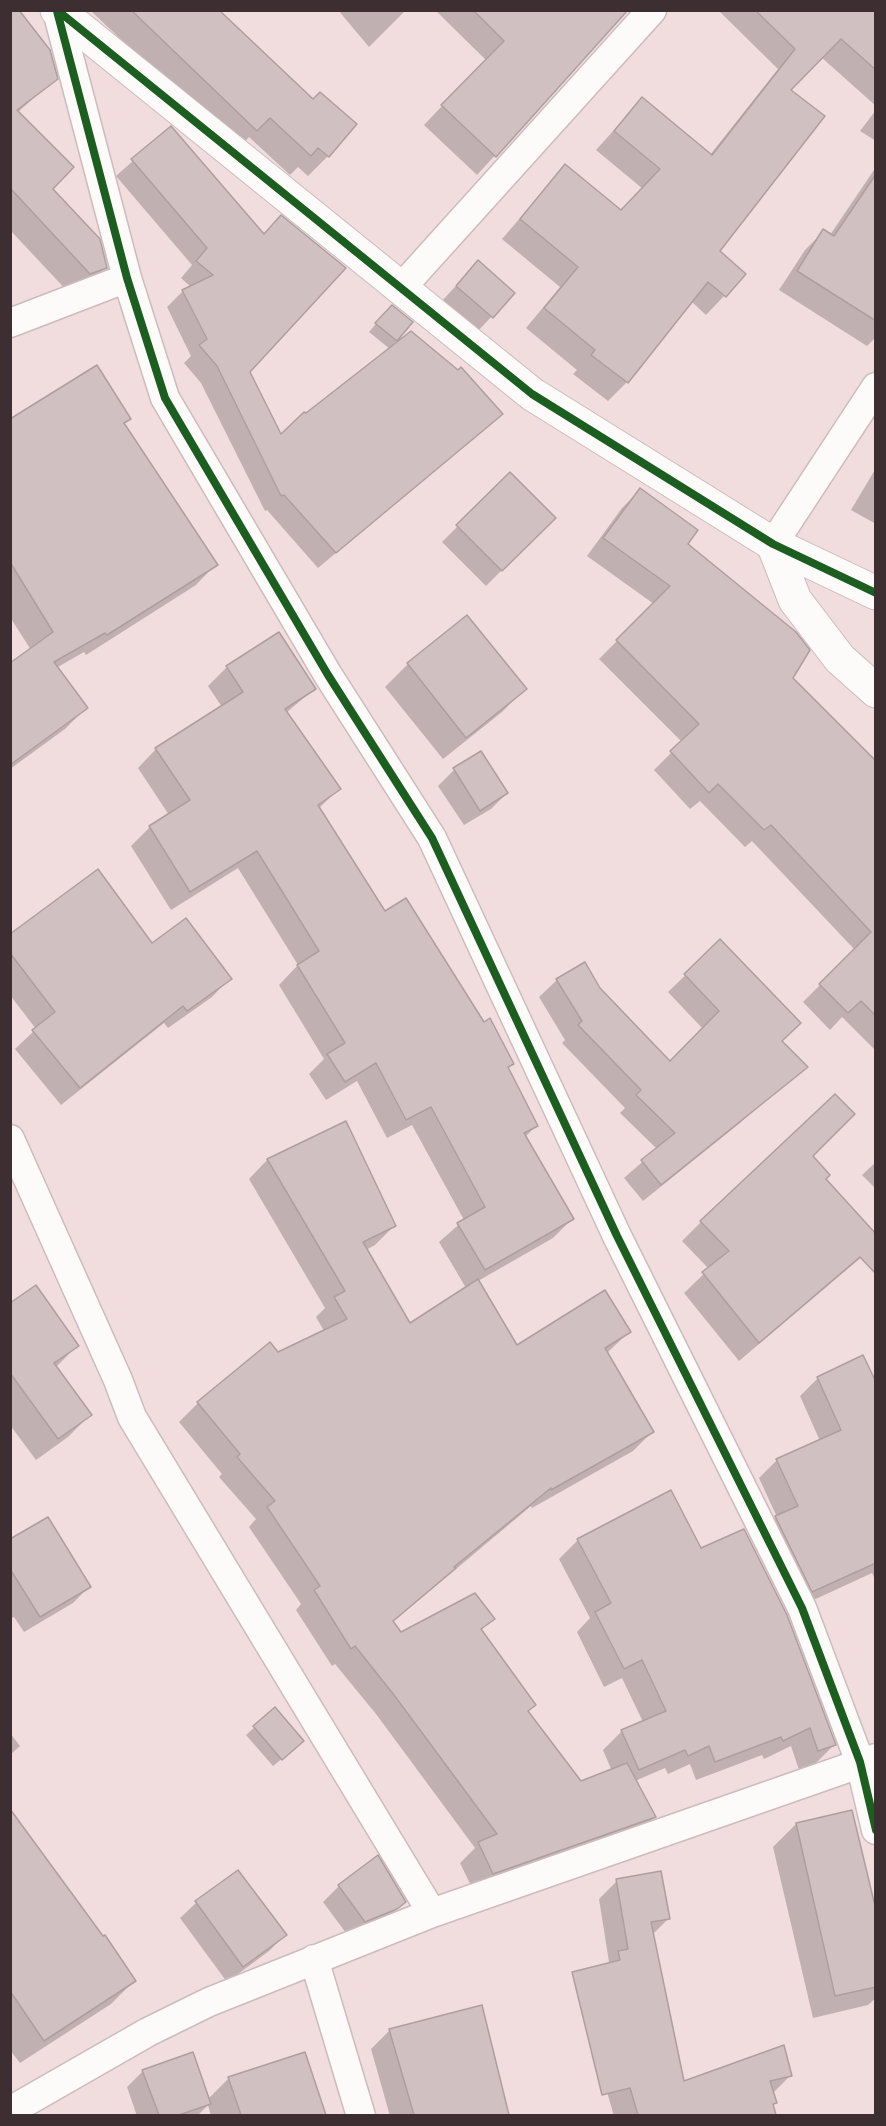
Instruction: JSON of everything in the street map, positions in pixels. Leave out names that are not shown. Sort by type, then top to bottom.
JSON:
[{"type":"street","points":[[402,287],[652,10]]},
{"type":"street","points":[[57,11],[532,394],[773,544],[876,593]]},
{"type":"street","points":[[57,11],[127,278],[165,398],[328,675],[432,838],[618,1236],[802,1608],[868,1760],[876,1830]]},
{"type":"street","points":[[10,323],[127,278]]},
{"type":"street","points":[[773,544],[876,387]]},
{"type":"street","points":[[773,544],[795,600],[840,658],[876,691]]},
{"type":"street","points":[[10,1139],[118,1380],[132,1418],[432,1913]]},
{"type":"street","points":[[10,2111],[148,2032],[210,2002],[315,1959],[432,1913],[868,1760]]},
{"type":"street","points":[[315,1959],[361,2115]]},
{"type":"building","points":[[10,10],[19,10],[50,50],[58,79],[17,110],[74,167],[53,189],[100,239],[107,268],[90,274],[10,188]]},
{"type":"building","points":[[131,10],[219,10],[313,99],[320,92],[357,124],[329,157],[318,148],[311,156],[270,118],[257,131]]},
{"type":"building","points":[[473,10],[628,10],[496,157],[441,105],[504,41]]},
{"type":"building","points":[[755,10],[876,10],[876,70],[841,39],[791,90],[825,116],[720,251],[746,274],[726,297],[708,282],[628,383],[591,355],[595,350],[544,308],[578,267],[520,219],[565,164],[621,210],[660,169],[614,131],[642,97],[712,155],[795,49]]},
{"type":"building","points":[[171,126],[264,234],[281,215],[346,268],[250,372],[281,434],[304,412],[306,413],[411,331],[458,370],[461,367],[503,414],[336,553],[284,495],[281,496],[217,366],[199,345],[207,339],[182,290],[213,275],[196,261],[207,248],[131,159]]},
{"type":"building","points":[[876,174],[876,321],[797,271],[823,229],[834,236]]},
{"type":"building","points":[[478,260],[515,293],[493,318],[456,286]]},
{"type":"building","points":[[392,305],[413,322],[397,341],[375,323]]},
{"type":"building","points":[[97,365],[131,419],[124,423],[218,565],[107,635],[105,633],[54,662],[88,708],[10,765],[10,663],[53,632],[10,562],[10,419]]},
{"type":"building","points":[[510,472],[556,518],[502,571],[456,525]]},
{"type":"building","points":[[640,488],[698,530],[688,544],[796,632],[810,650],[793,678],[876,761],[876,1016],[861,1001],[848,1013],[819,984],[871,932],[771,825],[764,830],[718,784],[709,793],[670,751],[699,724],[616,640],[670,586],[603,538]]},
{"type":"building","points":[[467,615],[527,689],[466,738],[407,663]]},
{"type":"building","points":[[279,632],[316,689],[285,709],[341,789],[318,805],[385,911],[406,898],[484,1022],[490,1018],[514,1064],[508,1067],[538,1126],[524,1133],[574,1219],[485,1270],[457,1223],[485,1207],[431,1107],[406,1120],[376,1063],[345,1082],[327,1054],[345,1043],[297,965],[319,951],[257,851],[190,892],[149,826],[190,800],[155,748],[243,692],[226,666]]},
{"type":"building","points":[[481,751],[508,793],[480,811],[453,768]]},
{"type":"building","points":[[98,869],[152,943],[186,918],[232,979],[187,1011],[183,1006],[80,1088],[32,1030],[55,1012],[10,953],[10,934]]},
{"type":"building","points":[[720,939],[801,1023],[782,1041],[808,1067],[661,1185],[641,1160],[675,1133],[636,1095],[641,1090],[578,1025],[582,1021],[556,979],[585,962],[600,988],[670,1061],[719,1011],[684,974]]},
{"type":"building","points":[[835,1094],[855,1114],[813,1156],[830,1175],[826,1179],[876,1234],[876,1274],[860,1257],[759,1343],[702,1272],[729,1251],[700,1221]]},
{"type":"building","points":[[346,1121],[396,1226],[363,1242],[410,1323],[478,1279],[517,1345],[605,1290],[631,1332],[605,1348],[654,1432],[551,1490],[551,1488],[454,1567],[456,1568],[393,1621],[401,1632],[475,1593],[495,1619],[481,1629],[536,1705],[528,1711],[581,1781],[627,1763],[656,1817],[493,1874],[478,1842],[497,1834],[394,1695],[355,1646],[351,1649],[314,1590],[320,1586],[267,1507],[275,1501],[237,1457],[240,1454],[197,1402],[270,1342],[278,1352],[347,1319],[334,1297],[345,1291],[267,1159]]},
{"type":"building","points":[[36,1285],[79,1346],[54,1363],[92,1415],[58,1439],[10,1373],[10,1303]]},
{"type":"building","points":[[863,1355],[876,1382],[876,1563],[812,1592],[775,1516],[798,1506],[776,1459],[841,1430],[817,1377]]},
{"type":"building","points":[[671,1490],[701,1548],[744,1529],[787,1615],[836,1745],[818,1751],[810,1728],[783,1741],[781,1737],[715,1762],[709,1746],[688,1756],[685,1750],[639,1770],[621,1730],[666,1711],[642,1660],[624,1669],[595,1612],[611,1603],[577,1539]]},
{"type":"building","points":[[48,1517],[91,1587],[40,1617],[10,1569],[10,1539]]},
{"type":"building","points":[[275,1707],[304,1741],[282,1760],[253,1726]]},
{"type":"building","points":[[10,1809],[103,1936],[105,1935],[136,1981],[44,2041],[10,1991]]},
{"type":"building","points":[[852,1810],[876,1910],[876,1987],[835,1996],[796,1823]]},
{"type":"building","points":[[378,1855],[406,1902],[397,1909],[365,1922],[338,1885]]},
{"type":"building","points":[[238,1870],[287,1935],[243,1967],[195,1901]]},
{"type":"building","points":[[661,1871],[670,1919],[651,1922],[684,2081],[784,2045],[792,2076],[770,2081],[777,2103],[773,2104],[776,2115],[638,2115],[630,2088],[602,2095],[572,1972],[620,1960],[618,1951],[628,1949],[616,1879]]},
{"type":"building","points":[[482,2005],[509,2115],[414,2115],[389,2029]]},
{"type":"building","points":[[193,2052],[211,2104],[179,2115],[159,2115],[142,2070]]},
{"type":"building","points":[[305,2052],[326,2115],[241,2115],[228,2077]]},
{"type":"cycle path","points":[[57,10],[532,394],[773,544],[876,593]]},
{"type":"cycle path","points":[[57,11],[127,278],[165,398],[328,675],[432,838],[617,1236],[802,1608],[860,1762],[876,1830]]}]
